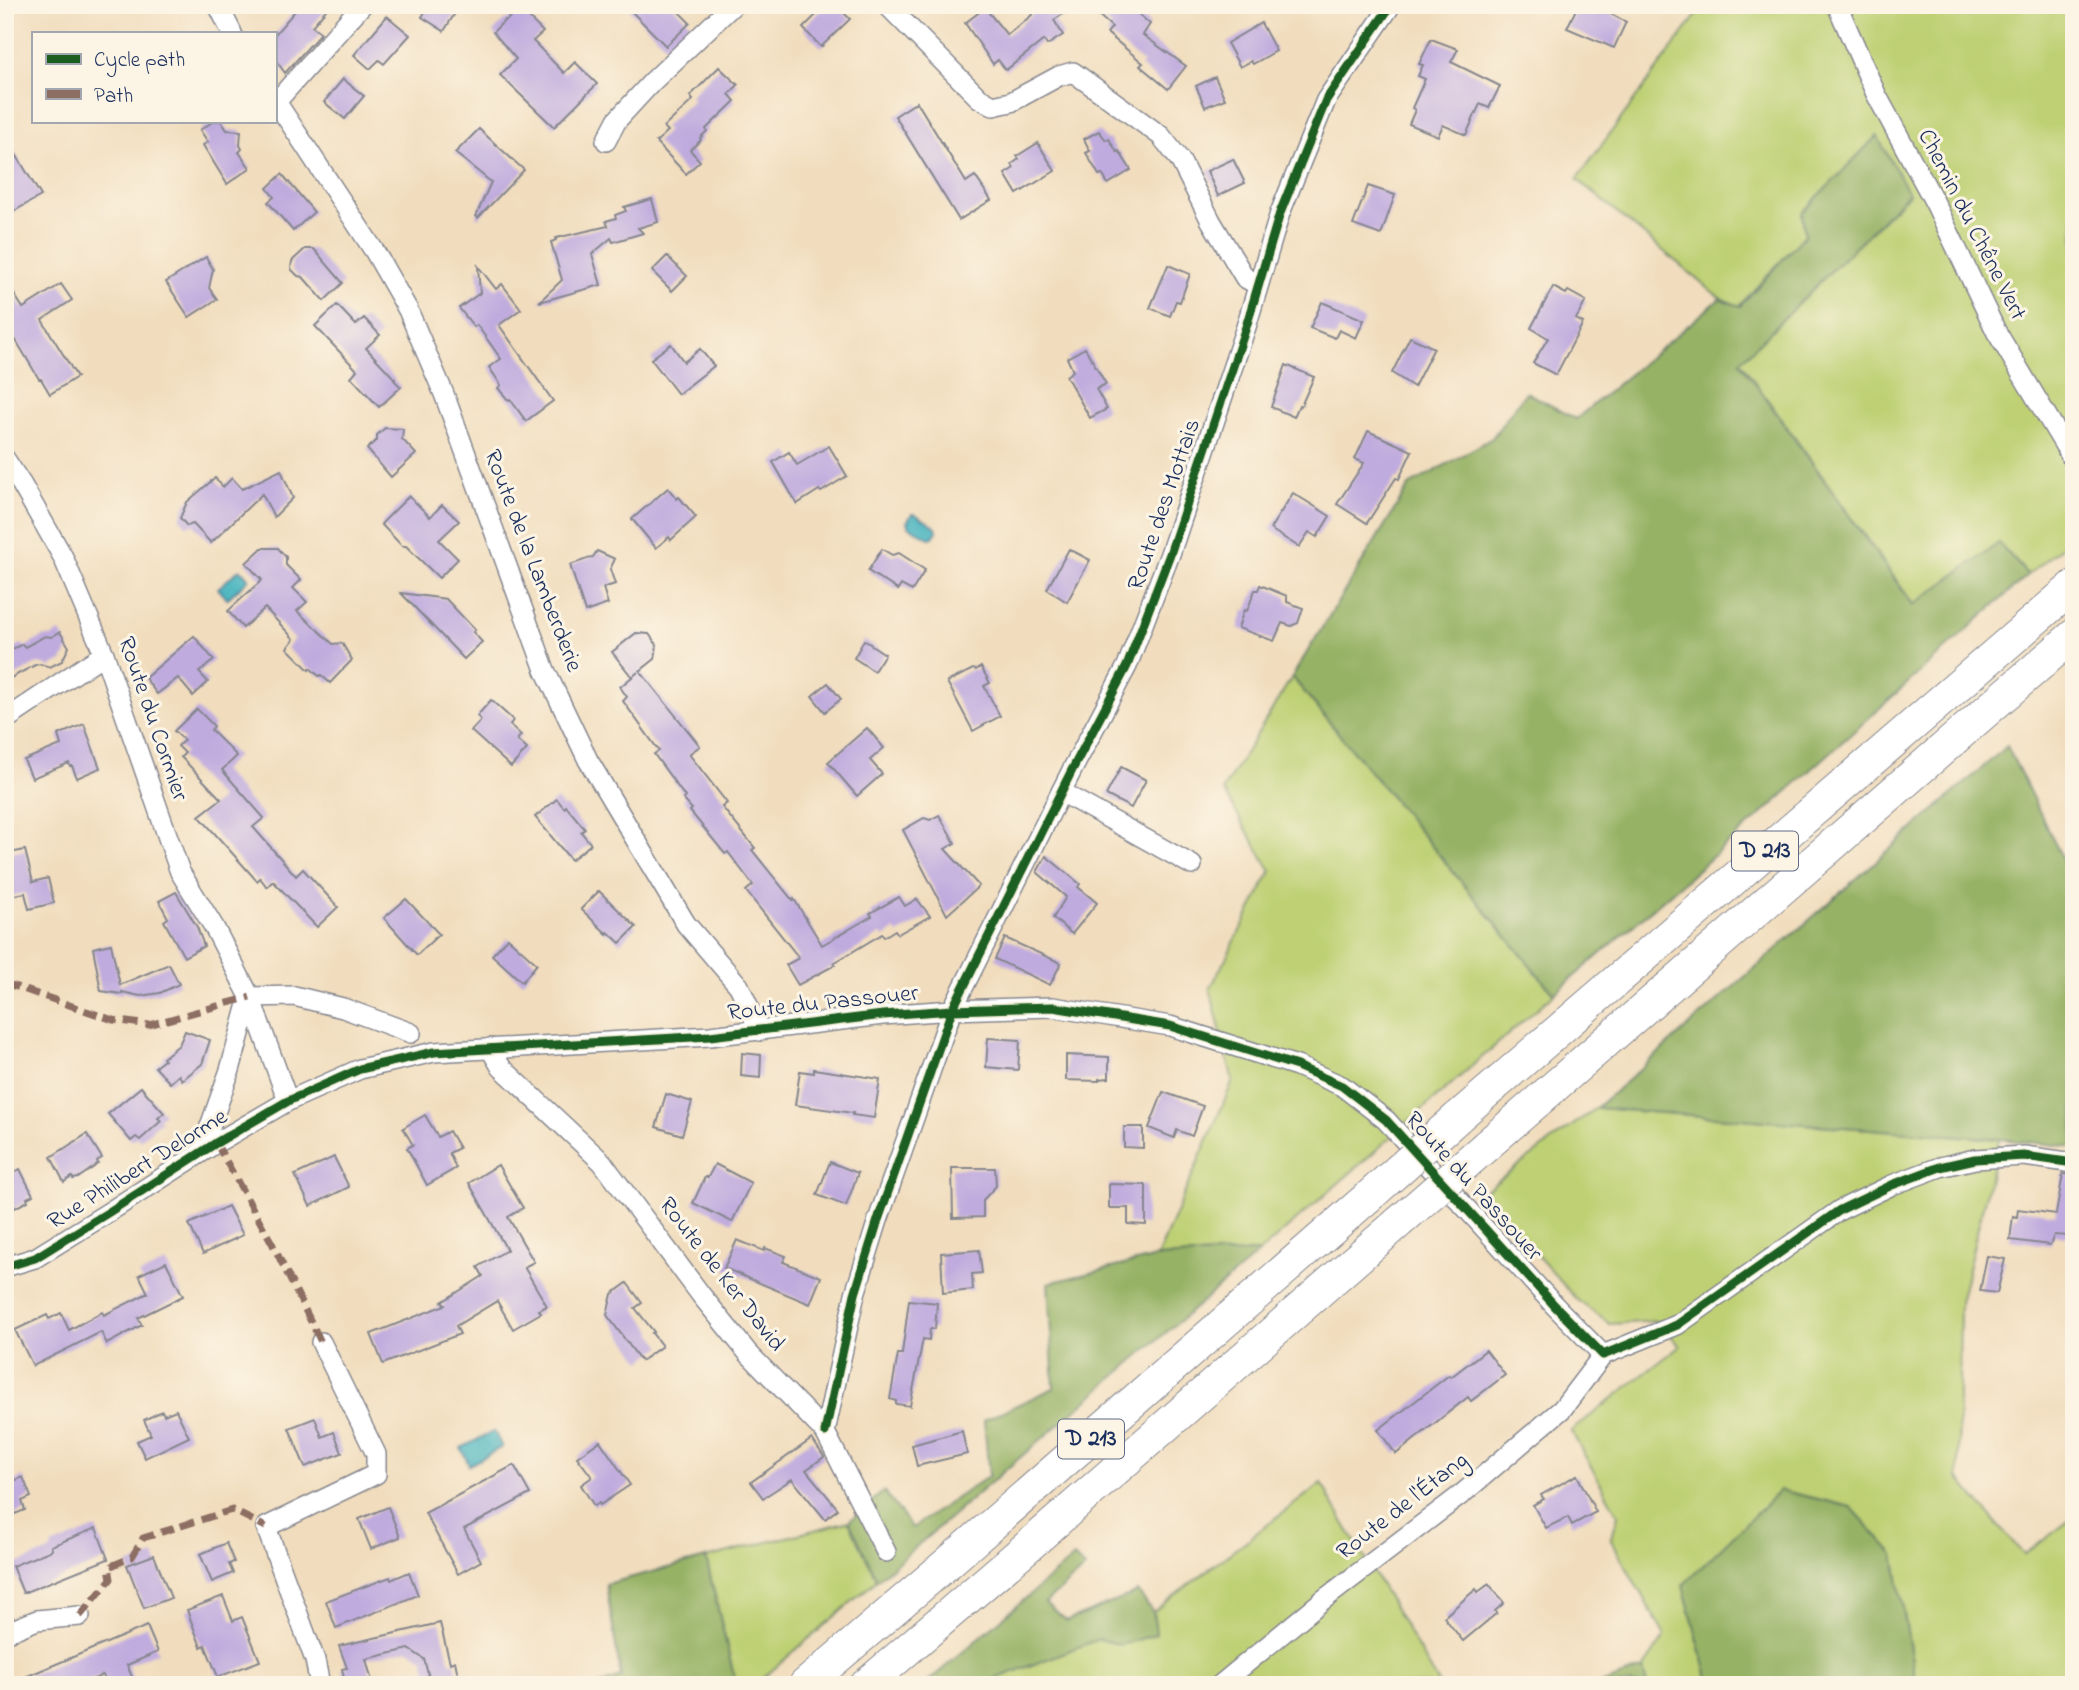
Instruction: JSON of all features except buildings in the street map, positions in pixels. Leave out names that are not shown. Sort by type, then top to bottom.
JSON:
[{"type":"highway","name":"D 213","points":[[805,1685],[2074,586]]},
{"type":"highway","name":"D 213","points":[[866,1685],[2074,635]]},
{"type":"street","points":[[218,5],[232,32]]},
{"type":"street","points":[[276,100],[362,5]]},
{"type":"street","points":[[606,141],[617,120],[626,110],[733,5]]},
{"type":"street","points":[[887,5],[979,97],[993,106],[1012,102],[1059,76],[1073,72],[1161,136],[1180,160],[1211,221],[1245,278],[1258,285]]},
{"type":"street","name":"Route des Mottais","points":[[825,1432],[855,1294],[882,1208],[952,1010],[1126,666],[1161,579],[1242,340],[1280,213],[1326,100],[1391,5]]},
{"type":"street","name":"Chemin du Chêne Vert","points":[[1837,5],[1876,94],[1935,203],[1996,331],[2074,461]]},
{"type":"street","name":"Route de la Lamberderie","points":[[276,103],[375,252],[408,310],[444,394],[545,670],[589,760],[686,924],[739,986],[760,1031]]},
{"type":"street","name":"Route du Cormier","points":[[5,459],[64,557],[104,654],[180,872],[214,927],[250,997],[288,1101]]},
{"type":"street","points":[[5,720],[104,654]]},
{"type":"street","points":[[1061,792],[1192,865]]},
{"type":"street","points":[[201,1152],[230,1069],[250,997],[295,996],[343,1009],[411,1033]]},
{"type":"street","name":"Route du Passouer","points":[[288,1101],[360,1069],[433,1052],[710,1036],[883,1015],[952,1010],[1053,1007],[1170,1026],[1297,1066],[1342,1086],[1386,1120],[1603,1355]]},
{"type":"street","name":"Route de Ker David","points":[[490,1048],[501,1067],[602,1162],[701,1295],[748,1353],[825,1432],[886,1552]]},
{"type":"street","name":"Rue Philibert Delorme","points":[[5,1267],[35,1258],[201,1152],[288,1101]]},
{"type":"street","points":[[1603,1355],[1676,1325],[1840,1210],[1892,1185],[1940,1167],[1975,1159],[2024,1156],[2074,1163]]},
{"type":"street","points":[[320,1685],[315,1660],[266,1527],[376,1474],[376,1454],[321,1342]]},
{"type":"street","name":"Route de l'Étang","points":[[1220,1685],[1323,1600],[1462,1494],[1562,1409],[1603,1355]]},
{"type":"street","points":[[5,1633],[37,1619],[80,1616]]},
{"type":"green space","points":[[1704,5],[2074,5],[2074,537],[2028,575],[1999,543],[1914,605],[1740,361],[1909,194],[1877,136],[1802,213],[1805,235],[1739,306],[1720,298],[1577,179]]},
{"type":"green space","points":[[1877,136],[1909,193],[1740,362],[1913,605],[1999,543],[2028,575],[1763,813],[1554,994],[1292,677],[1409,486],[1492,438],[1526,392],[1576,419],[1720,299],[1740,306],[1805,235],[1802,213]]},
{"type":"green space","points":[[1292,677],[1554,994],[1260,1252],[1157,1257],[1233,1081],[1210,989],[1271,871],[1223,790]]},
{"type":"green space","points":[[2007,746],[2074,882],[2074,1147],[1596,1108]]},
{"type":"green space","points":[[1596,1108],[1999,1139],[1960,1303],[1958,1478],[2024,1555],[2074,1517],[2074,1685],[1916,1685],[1894,1554],[1683,1585],[1710,1685],[1647,1685],[1643,1669],[1665,1636],[1611,1540],[1618,1515],[1571,1431],[1680,1346],[1657,1321],[1610,1324],[1577,1300],[1482,1193]]},
{"type":"green space","points":[[1260,1252],[877,1580],[849,1521],[884,1491],[912,1528],[989,1476],[984,1420],[1054,1388],[1048,1283],[1157,1257]]},
{"type":"green space","points":[[1322,1483],[1440,1685],[985,1685],[984,1683],[1099,1639],[1121,1645],[1156,1634],[1153,1612]]},
{"type":"green space","points":[[1780,1490],[1851,1507],[1894,1554],[1916,1685],[1710,1685],[1683,1585]]},
{"type":"green space","points":[[849,1521],[877,1580],[755,1685],[736,1685],[706,1558]]},
{"type":"green space","points":[[1074,1557],[1085,1568],[1045,1603],[1067,1621],[1138,1592],[1153,1612],[1156,1634],[1121,1645],[1099,1639],[985,1685],[924,1685]]},
{"type":"green space","points":[[706,1558],[736,1685],[598,1685],[621,1677],[606,1584]]},
{"type":"green space","points":[[1643,1669],[1647,1685],[1598,1685]]},
{"type":"water","points":[[912,514],[936,527],[937,531],[933,537],[929,538],[909,526],[907,522]]},
{"type":"water","points":[[240,569],[249,579],[227,599],[218,588]]},
{"type":"water","points":[[494,1431],[502,1447],[469,1465],[461,1448]]},
{"type":"marked path","points":[[5,983],[113,1020],[149,1025],[250,997]]},
{"type":"marked path","points":[[216,1143],[272,1243],[321,1342]]},
{"type":"marked path","points":[[80,1616],[111,1579],[109,1567],[132,1557],[143,1538],[232,1510],[266,1527]]},
{"type":"cycle path","points":[[825,1432],[855,1294],[878,1220],[952,1010],[1127,666],[1170,554],[1246,327],[1280,213],[1326,100],[1391,5]]},
{"type":"cycle path","points":[[5,1267],[35,1258],[216,1143],[288,1101],[360,1069],[434,1052],[710,1036],[883,1015],[952,1010],[1053,1007],[1170,1026],[1297,1066],[1342,1086],[1386,1120],[1603,1355],[1677,1325],[1840,1210],[1892,1185],[1940,1167],[1975,1159],[2024,1156],[2074,1163]]}]
